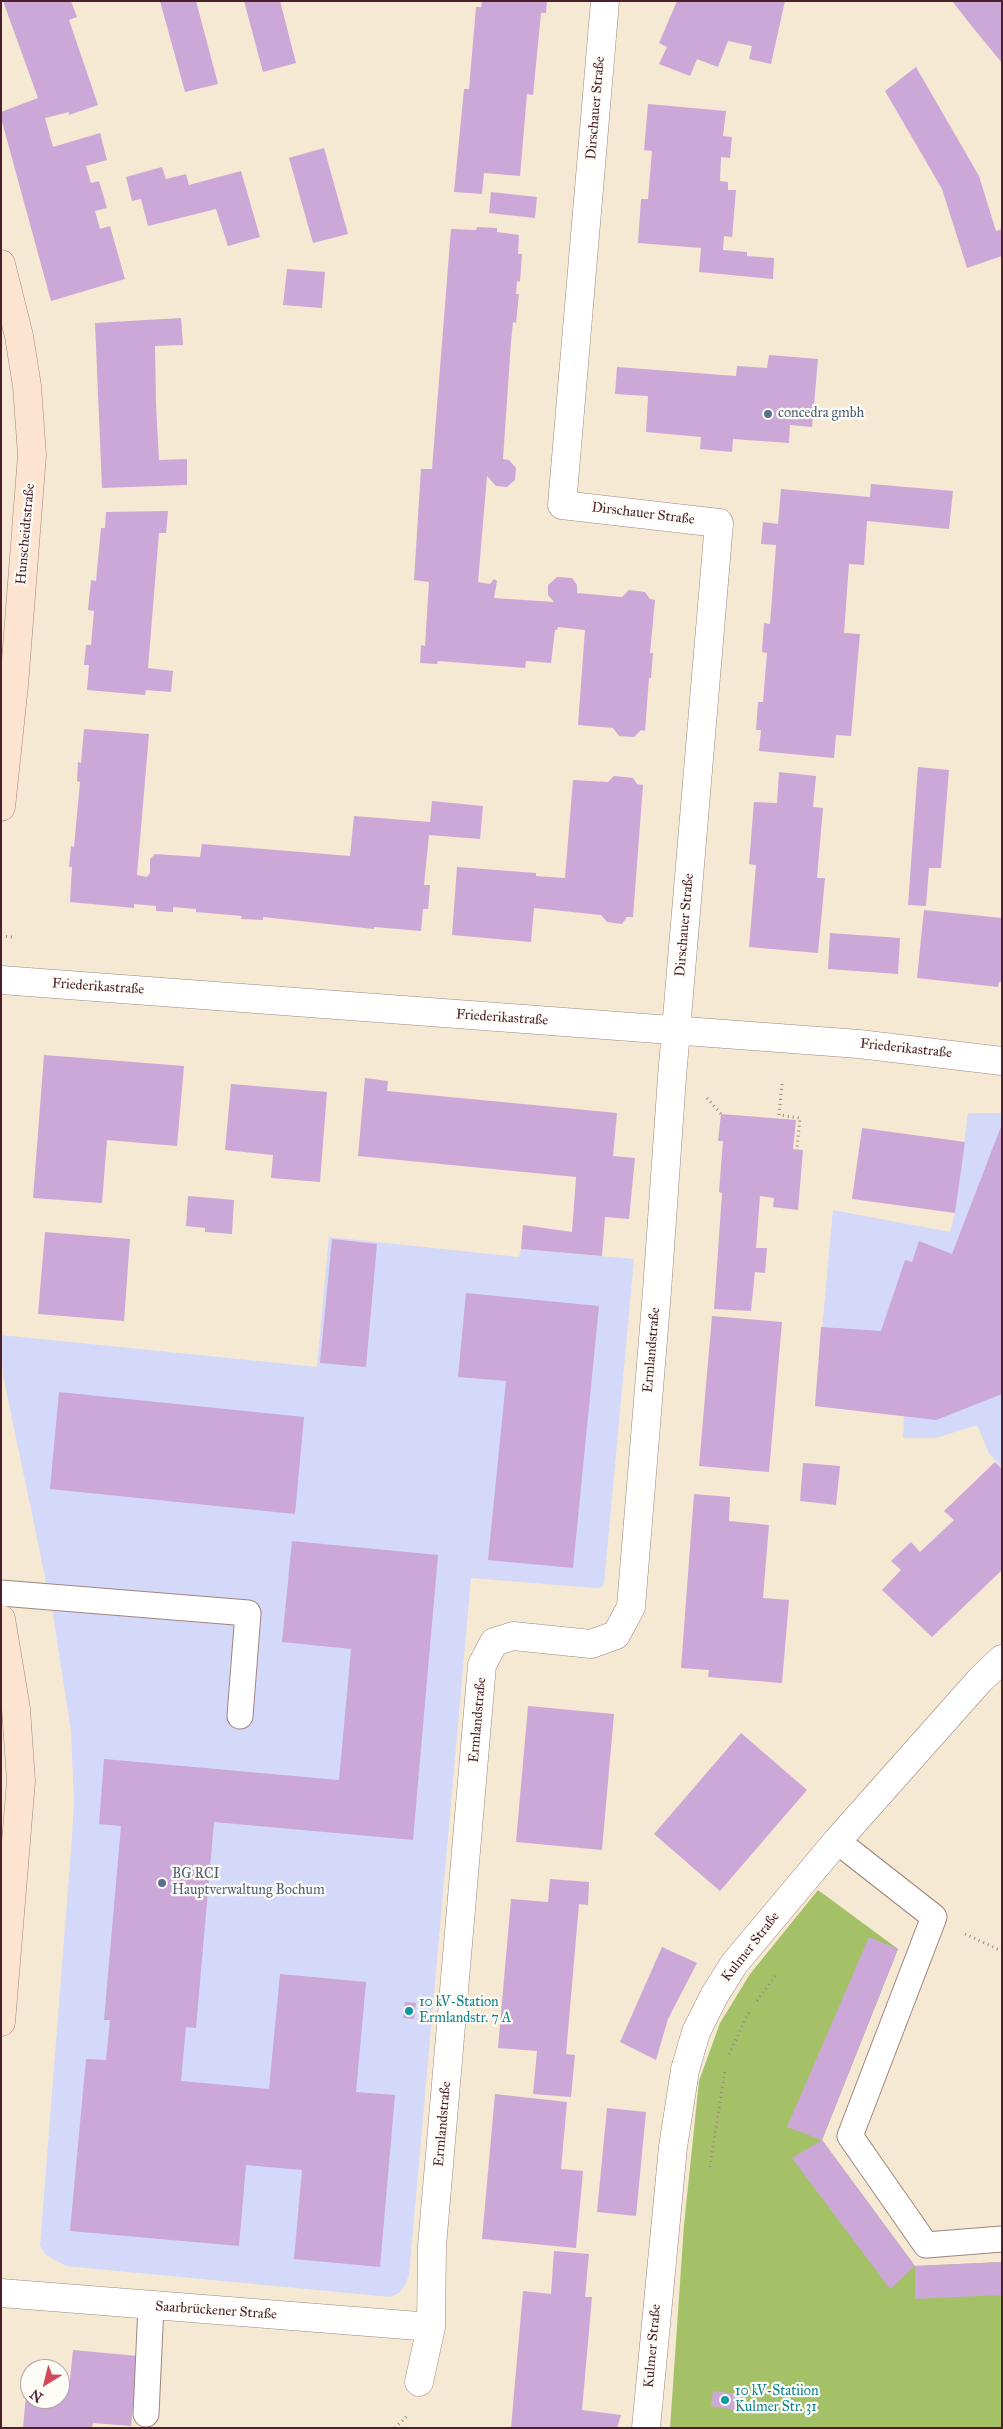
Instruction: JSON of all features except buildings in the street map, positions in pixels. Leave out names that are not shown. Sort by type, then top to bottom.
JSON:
[{"type":"street","name":"Dirschauer Straße","points":[[604,1],[562,505],[719,523],[676,1031]]},
{"type":"street","name":"Hunscheidtstraße","points":[[1,264],[17,328],[27,386],[32,456],[14,685],[1,807]]},
{"type":"street","name":"Friederikastraße","points":[[1,980],[859,1044],[1002,1061]]},
{"type":"street","name":"Ermlandstraße","points":[[419,2382],[431,2327],[433,2236],[482,1665],[494,1642],[513,1636],[591,1644],[616,1634],[631,1607],[676,1031]]},
{"type":"street","points":[[1,1619],[4,1647],[16,1709],[21,1781],[1,2022]]},
{"type":"street","name":"Kulmer Straße","points":[[646,2428],[673,2147],[684,2070],[696,2032],[714,1996],[734,1964],[837,1842],[980,1680],[1002,1659]]},
{"type":"street","name":"Saarbrückener Straße","points":[[1,2293],[431,2327]]},
{"type":"lane","points":[[1,1593],[248,1613],[240,1716]]},
{"type":"lane","points":[[837,1842],[934,1917],[850,2136],[926,2245],[1002,2240]]},
{"type":"lane","points":[[146,2414],[151,2306]]},
{"type":"path","points":[[1,936],[12,937]]},
{"type":"path","points":[[782,1084],[779,1115],[800,1118],[798,1149]]},
{"type":"path","points":[[727,2060],[751,2008],[776,1974]]},
{"type":"path","points":[[709,2171],[726,2069]]},
{"type":"shaded area","points":[[968,1113],[1002,1113],[1002,1467],[989,1454],[977,1425],[936,1438],[903,1438],[904,1416],[815,1406],[833,1210],[950,1232],[955,1213]]},
{"type":"shaded area","points":[[329,1237],[519,1257],[521,1249],[634,1259],[604,1584],[600,1588],[595,1588],[471,1578],[409,2275],[399,2293],[390,2297],[66,2266],[46,2255],[40,2246],[72,1838],[74,1801],[71,1731],[53,1615],[3,1375],[1,1335],[317,1367]]},
{"type":"green space","points":[[818,1890],[898,1949],[822,2140],[915,2266],[1002,2262],[1002,2428],[670,2428],[684,2225],[699,2081],[720,2023],[750,1974]]},
{"type":"place","name":"concedra gmbh","points":[[768,414]]},
{"type":"place","name":"BG RCI Hauptverwaltung Bochum","points":[[162,1883]]},
{"type":"place","name":"10 kV-Station Ermlandstr. 7 A","points":[[409,2011]]},
{"type":"place","name":"10 kV-Statiion Kulmer Str. 31","points":[[725,2400]]}]
